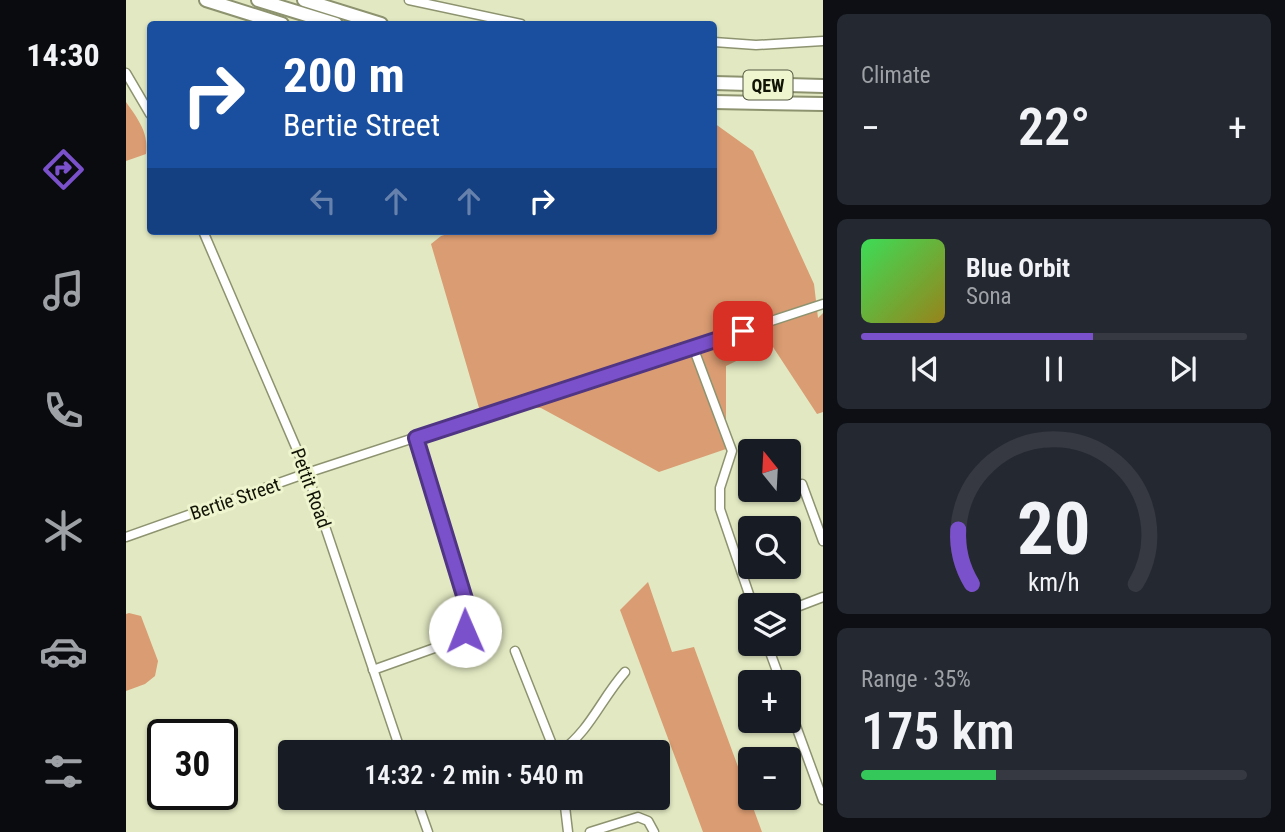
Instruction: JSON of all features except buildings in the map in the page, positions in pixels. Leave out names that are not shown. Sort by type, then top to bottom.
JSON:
[{"type":"highway","points":[[206,0],[272,21]]},
{"type":"highway","points":[[258,0],[326,21]]},
{"type":"highway","points":[[304,0],[371,21]]},
{"type":"highway","name":"QEW","points":[[717,83],[823,86]]},
{"type":"highway","name":"QEW","points":[[717,102],[823,104]]},
{"type":"street","points":[[409,0],[507,21]]},
{"type":"street","points":[[717,42],[756,45],[823,41]]},
{"type":"street","points":[[126,73],[147,109]]},
{"type":"street","name":"Pettit Road","points":[[205,235],[307,473],[397,740]]},
{"type":"street","name":"Bertie Street","points":[[126,537],[307,473],[823,304]]},
{"type":"street","points":[[692,347],[732,451],[720,488],[720,509],[749,593]]},
{"type":"street","points":[[373,670],[457,640],[465,631],[469,620],[416,438]]},
{"type":"street","points":[[802,484],[823,541]]},
{"type":"street","points":[[801,605],[823,597]]},
{"type":"street","points":[[515,651],[550,740]]},
{"type":"street","points":[[575,740],[586,731],[611,688],[625,672]]},
{"type":"street","points":[[799,733],[823,800]]},
{"type":"street","points":[[420,810],[428,832]]},
{"type":"street","points":[[565,810],[568,832]]},
{"type":"street","points":[[590,832],[638,817],[648,821],[654,832]]},
{"type":"shaded area","points":[[126,102],[142,126],[146,139],[146,154],[126,161]]},
{"type":"shaded area","points":[[717,125],[753,151],[814,284],[818,318],[823,313],[823,412],[817,414],[771,344],[726,366],[726,449],[659,472],[541,408],[517,407],[482,418],[431,244],[441,236],[717,235]]},
{"type":"shaded area","points":[[648,582],[672,652],[694,647],[738,767],[738,810],[754,810],[762,832],[703,832],[620,610]]},
{"type":"shaded area","points":[[126,614],[141,616],[158,661],[155,676],[145,684],[126,691]]},
{"type":"route","points":[[465,631],[469,612],[416,438],[743,331]]}]
